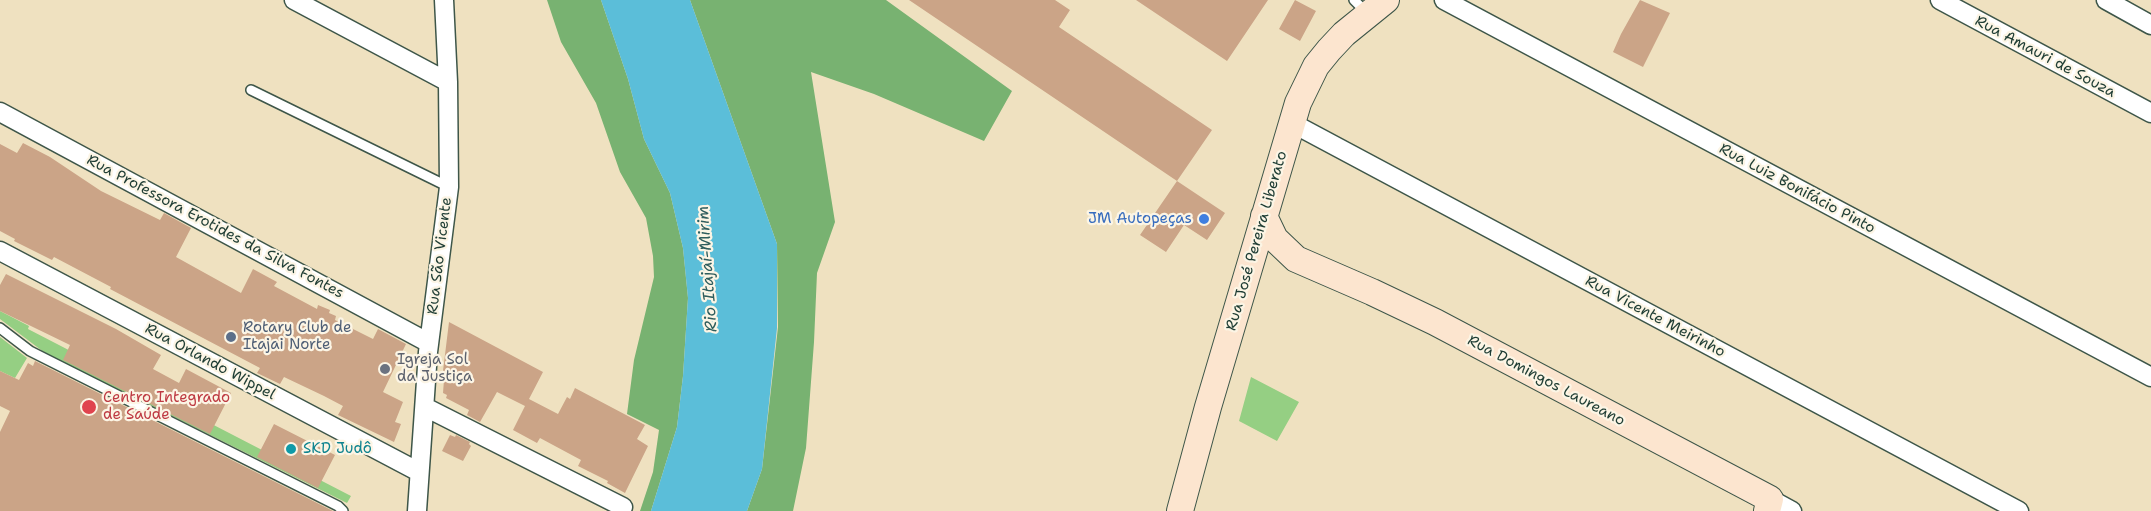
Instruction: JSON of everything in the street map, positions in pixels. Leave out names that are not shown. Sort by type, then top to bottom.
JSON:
[{"type":"main road","name":"Rua José Pereira Liberato","points":[[1180,511],[1264,216],[1292,123],[1307,83],[1316,66],[1370,5]]},
{"type":"main road","name":"Rua Domingos Laureano","points":[[1264,216],[1275,239],[1296,259],[1435,322],[1768,505]]},
{"type":"main road","name":"Rua Domingos Laureano","points":[[1248,272],[1265,260],[1296,259]]},
{"type":"street","points":[[294,0],[448,82]]},
{"type":"street","name":"Rua São Vicente","points":[[417,511],[429,343],[449,188],[448,82],[444,0]]},
{"type":"street","name":"Rua Luiz Bonifácio Pinto","points":[[1444,0],[2151,377]]},
{"type":"street","name":"Rua Amauri de Souza","points":[[1940,0],[2151,113]]},
{"type":"street","points":[[2106,0],[2151,25]]},
{"type":"street","name":"Rua Professora Erotides da Silva Fontes","points":[[0,112],[429,343]]},
{"type":"street","name":"Rua Vicente Meirinho","points":[[1292,123],[2019,511]]},
{"type":"street","name":"Rua Orlando Wippel","points":[[0,251],[419,472]]},
{"type":"street","points":[[425,407],[623,507]]},
{"type":"street","name":"Rua Domingos Laureano","points":[[1768,505],[1792,511]]},
{"type":"lane","points":[[251,90],[449,188]]},
{"type":"lane","points":[[0,328],[30,351],[257,468],[338,506],[343,511]]},
{"type":"green space","points":[[547,0],[601,0],[628,79],[644,139],[670,193],[683,248],[688,298],[677,427],[651,511],[640,511],[653,472],[659,430],[627,414],[634,360],[654,277],[653,256],[646,218],[620,172],[596,103],[561,42]]},
{"type":"green space","points":[[690,0],[886,0],[1012,91],[984,141],[874,94],[811,72],[835,222],[817,273],[806,448],[793,511],[747,511],[762,469],[778,327],[777,244]]},
{"type":"green space","points":[[0,311],[29,326],[28,329],[351,496],[347,503],[45,353],[0,319]]},
{"type":"green space","points":[[0,337],[27,358],[15,378],[0,371]]},
{"type":"green space","points":[[1251,377],[1299,402],[1277,441],[1239,421]]},
{"type":"water","name":"Rio Itajaí-Mirim","points":[[601,0],[690,0],[777,244],[777,328],[762,469],[747,511],[651,511],[677,427],[688,298],[683,248],[670,193],[644,139],[628,79]]},
{"type":"building","points":[[909,0],[1055,0],[1070,10],[1059,27],[1212,130],[1177,181]]},
{"type":"building","points":[[1136,0],[1268,0],[1227,61]]},
{"type":"building","points":[[1295,0],[1316,11],[1300,41],[1279,29]]},
{"type":"building","points":[[1640,0],[1670,13],[1643,67],[1613,52]]},
{"type":"building","points":[[23,143],[50,157],[101,191],[160,220],[164,213],[191,228],[176,257],[241,293],[253,269],[277,282],[274,286],[317,309],[318,305],[330,310],[329,313],[336,316],[335,320],[373,339],[378,329],[406,344],[383,392],[403,402],[395,422],[401,424],[394,442],[338,415],[343,406],[284,377],[280,384],[257,373],[260,368],[54,257],[52,260],[14,241],[15,239],[0,231],[0,144],[17,153]]},
{"type":"building","points":[[1177,181],[1225,213],[1207,240],[1184,225],[1166,252],[1140,235]]},
{"type":"building","points":[[6,274],[116,329],[161,355],[153,369],[179,383],[186,369],[231,393],[210,434],[63,360],[70,345],[0,311],[0,285]]},
{"type":"building","points":[[449,322],[543,372],[529,399],[558,414],[567,397],[570,399],[575,388],[645,425],[637,439],[648,446],[625,493],[607,483],[608,481],[578,466],[581,460],[540,438],[537,443],[513,430],[525,406],[497,392],[480,422],[467,415],[469,410],[446,398],[447,395],[443,393],[444,380],[442,379]]},
{"type":"building","name":"Centro Integrado de Saúde","points":[[35,361],[333,511],[0,511],[0,432],[10,411],[0,406],[0,371],[19,380],[28,363],[33,366]]},
{"type":"building","points":[[274,424],[335,455],[318,488],[257,457]]},
{"type":"building","points":[[450,435],[455,437],[456,435],[470,442],[471,446],[463,461],[442,451]]},
{"type":"place","name":"JM Autopeças","points":[[1204,219]]},
{"type":"place","name":"Rotary Club de Itajai Norte","points":[[231,337]]},
{"type":"place","name":"Igreja Sol da Justiça","points":[[385,369]]},
{"type":"place","name":"Centro Integrado de Saúde","points":[[89,407]]},
{"type":"place","name":"SKD Judô","points":[[291,449]]}]
